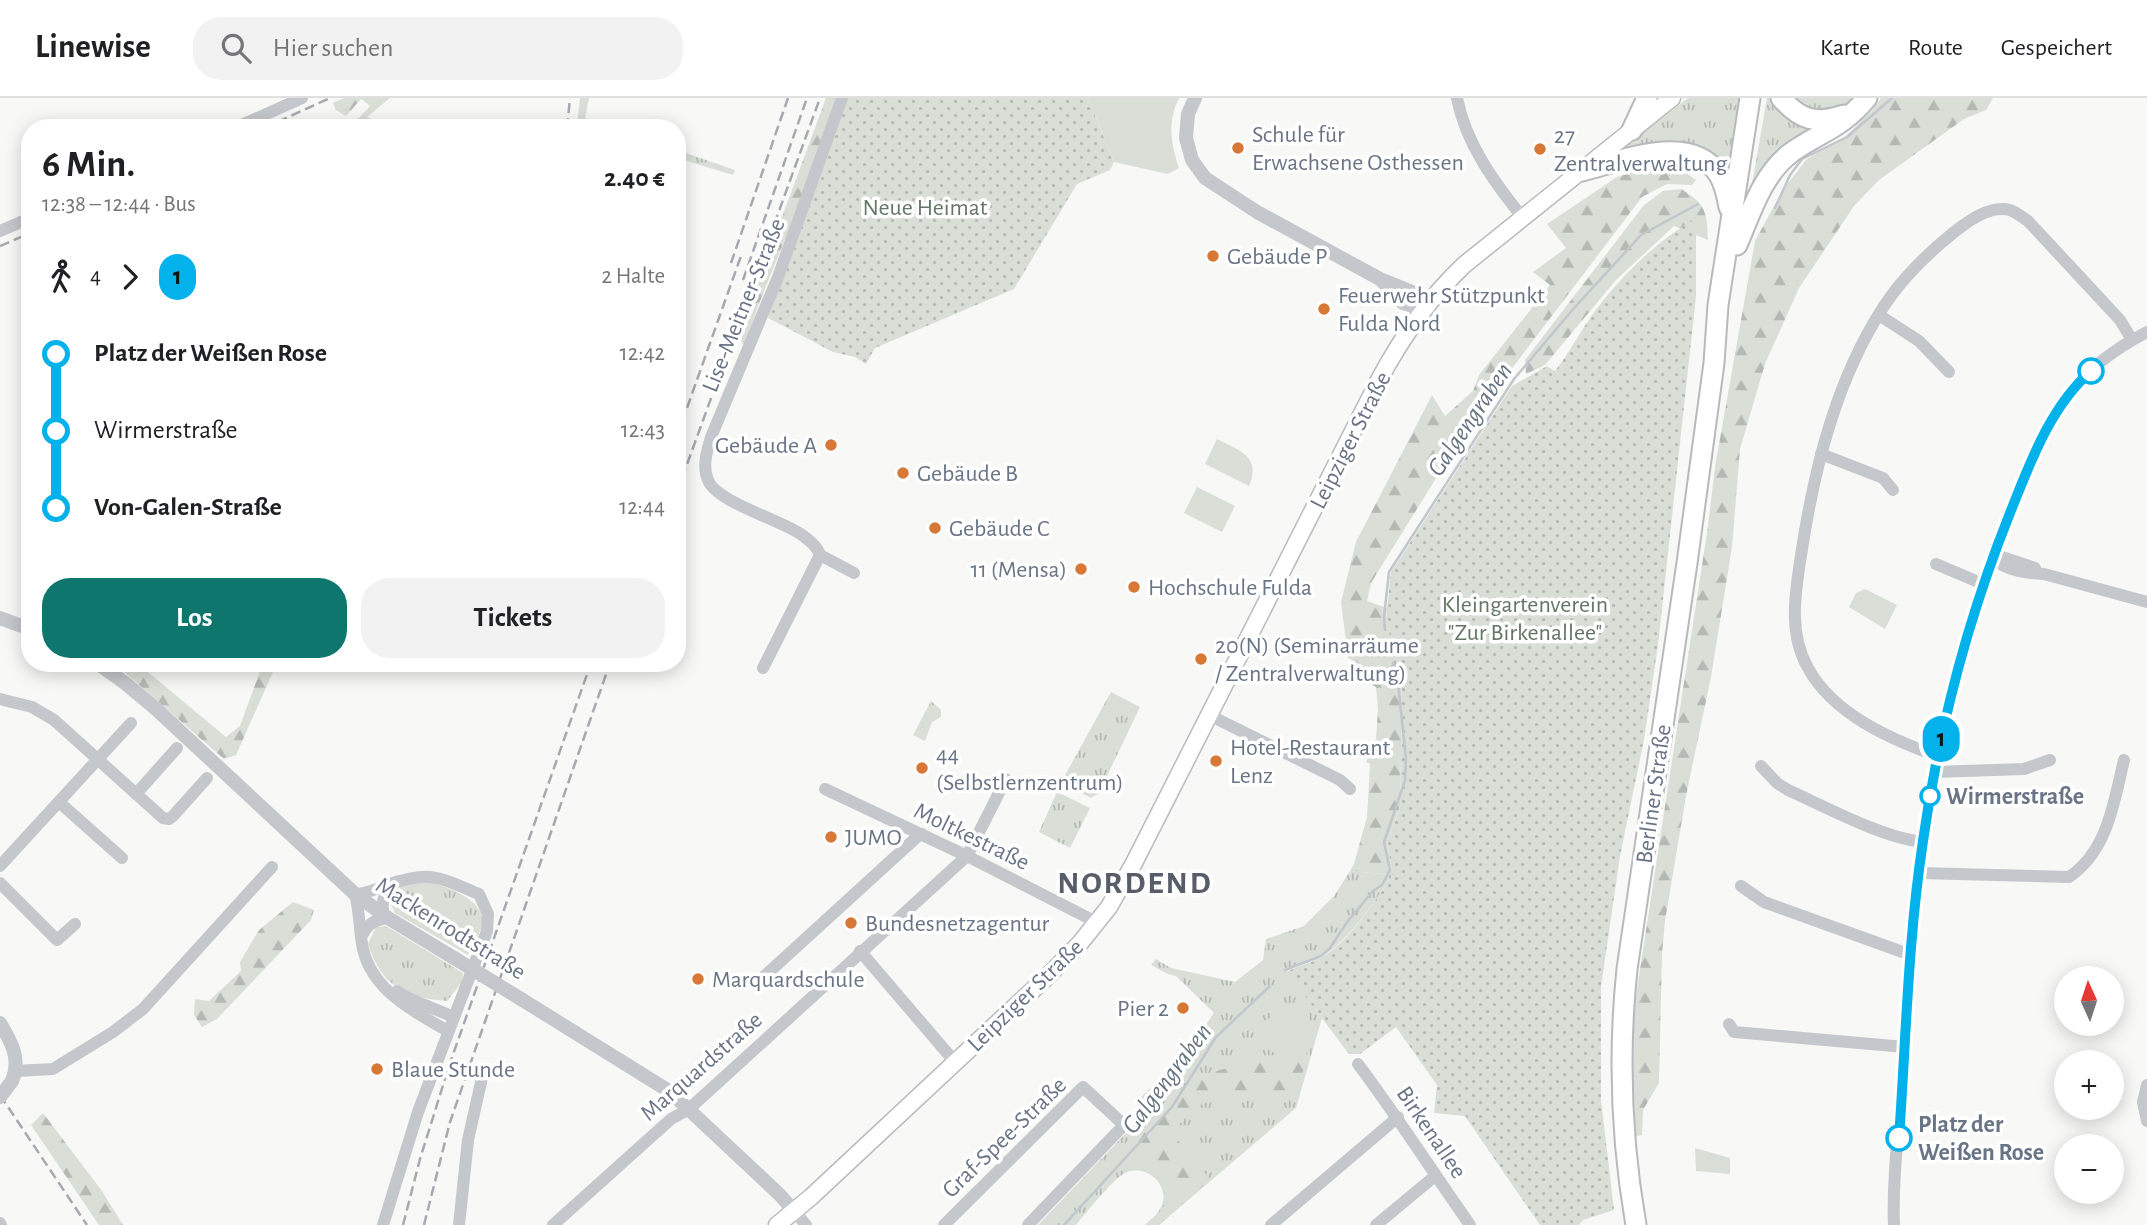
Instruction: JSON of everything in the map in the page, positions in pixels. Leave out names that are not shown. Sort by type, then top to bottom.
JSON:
[{"type":"highway","points":[[1632,130],[1647,98]]},
{"type":"highway","points":[[1713,363],[1718,304],[1750,98]]},
{"type":"highway","points":[[1713,363],[1727,306],[1761,98]]},
{"type":"highway","points":[[1781,98],[1803,117],[1818,121],[1861,105]]},
{"type":"highway","points":[[1737,246],[1766,180],[1778,165],[1792,152],[1837,127],[1861,105]]},
{"type":"highway","points":[[1582,171],[1659,152],[1692,154],[1709,163],[1719,175],[1725,188],[1731,217]]},
{"type":"highway","name":"Berliner Straße","points":[[1636,1225],[1622,1118],[1623,1010],[1713,363]]},
{"type":"main road","name":"Leipziger Straße","points":[[777,1225],[1055,969],[1112,904],[1379,380],[1423,309],[1464,265],[1672,98]]},
{"type":"street","points":[[255,119],[302,98]]},
{"type":"street","name":"Lise-Meitner-Straße","points":[[842,98],[783,265],[711,437],[705,464],[708,483],[720,494],[786,525],[812,543],[819,554],[855,573]]},
{"type":"street","points":[[1195,98],[1188,114],[1186,138],[1192,160],[1205,178],[1257,212],[1380,279],[1403,303],[1423,309]]},
{"type":"street","points":[[1457,98],[1482,164],[1522,218]]},
{"type":"street","points":[[1937,756],[1883,733],[1841,706],[1818,682],[1802,657],[1795,627],[1795,595],[1808,506],[1844,382],[1879,315],[1906,276],[1934,248],[1975,219],[1999,208],[2012,211],[2028,221],[2120,320],[2132,340]]},
{"type":"street","points":[[0,231],[21,222]]},
{"type":"street","points":[[1879,315],[1919,341],[1950,372]]},
{"type":"street","points":[[1894,1225],[1911,955],[1919,873],[1937,756],[1959,667],[1983,584],[2031,461],[2063,402],[2085,376],[2110,355],[2147,332]]},
{"type":"street","points":[[1821,454],[1883,478],[1893,490]]},
{"type":"street","points":[[764,668],[819,554]]},
{"type":"street","points":[[1993,558],[2000,565],[2017,570],[2044,574],[2147,602]]},
{"type":"street","points":[[1936,564],[1983,584]]},
{"type":"street","points":[[0,618],[21,626]]},
{"type":"street","name":"Mackenrodtstraße","points":[[110,672],[155,708],[355,894],[386,916],[667,1090],[689,1108],[794,1211]]},
{"type":"street","points":[[0,699],[32,707],[54,720],[161,817],[169,819],[206,778]]},
{"type":"street","points":[[1209,715],[1340,780],[1350,789]]},
{"type":"street","points":[[0,866],[131,723]]},
{"type":"street","points":[[136,794],[177,748]]},
{"type":"street","points":[[1934,772],[2024,769],[2050,760]]},
{"type":"street","points":[[1919,873],[2069,877],[2086,861],[2108,826],[2124,760]]},
{"type":"street","points":[[1761,766],[1788,790],[1884,831],[1923,842]]},
{"type":"street","name":"Marquardstraße","points":[[553,1225],[675,1116],[689,1108],[967,856],[1006,779]]},
{"type":"street","name":"Moltkestraße","points":[[825,789],[967,856],[1097,923]]},
{"type":"street","points":[[60,802],[122,858]]},
{"type":"street","points":[[757,983],[922,834]]},
{"type":"street","points":[[14,1076],[53,1069],[113,1032],[143,1009],[272,867]]},
{"type":"street","points":[[383,1225],[418,1112],[487,930],[488,914],[479,894],[436,876],[421,876],[364,894],[355,894],[361,938],[369,967],[393,996],[448,1031]]},
{"type":"street","points":[[0,883],[57,940],[75,924]]},
{"type":"street","points":[[361,938],[372,922],[386,916],[382,909],[383,897],[392,884]]},
{"type":"street","points":[[1741,886],[1764,902],[1911,955]]},
{"type":"street","points":[[860,951],[955,1062]]},
{"type":"street","points":[[379,980],[408,998],[453,1017]]},
{"type":"street","points":[[0,1023],[16,1052],[14,1076],[0,1097]]},
{"type":"street","points":[[1729,1024],[1734,1032],[1905,1047]]},
{"type":"street","name":"Birkenallee","points":[[1358,1064],[1398,1117],[1469,1225]]},
{"type":"street","points":[[459,1225],[468,1140],[482,1079]]},
{"type":"street","points":[[2147,1085],[2143,1102],[2147,1121]]},
{"type":"street","name":"Graf-Spee-Straße","points":[[944,1225],[1083,1087],[1124,1125],[1028,1225]]},
{"type":"street","points":[[1271,1225],[1398,1117]]},
{"type":"street","points":[[1376,1225],[1435,1176]]},
{"type":"street","points":[[794,1211],[806,1225]]},
{"type":"green space","points":[[344,98],[390,98],[367,117],[371,119],[358,119],[370,106],[361,99],[346,116],[336,110],[333,103]]},
{"type":"green space","points":[[580,98],[589,98],[585,118],[588,119],[578,119]]},
{"type":"green space","points":[[826,98],[838,98],[745,346],[741,341],[752,298]]},
{"type":"green space","name":"Neue Heimat","points":[[847,98],[1088,98],[1114,162],[1110,170],[1077,184],[1014,289],[875,348],[866,364],[855,357],[833,352],[768,318]]},
{"type":"green space","points":[[1088,98],[1179,98],[1171,133],[1179,168],[1168,174],[1114,162]]},
{"type":"green space","points":[[1688,98],[1739,98],[1726,179],[1714,160],[1610,159]]},
{"type":"green space","points":[[1767,98],[1777,98],[1825,122],[1751,190]]},
{"type":"green space","points":[[1787,98],[1858,98],[1841,110],[1817,115]]},
{"type":"green space","points":[[1881,98],[1993,98],[1986,110],[1964,119],[1879,180],[1854,206],[1799,288],[1765,364],[1740,449],[1732,547],[1711,677],[1686,796],[1665,921],[1659,1083],[1643,1110],[1642,1135],[1636,1136],[1632,1087],[1633,1015],[1715,467],[1755,241],[1784,188],[1807,159],[1845,137]]},
{"type":"green space","points":[[686,153],[735,170],[733,175],[686,161]]},
{"type":"green space","points":[[1668,169],[1685,172],[1696,180],[1692,185],[1667,184],[1642,197],[1469,425],[1371,583],[1367,601],[1387,608],[1386,618],[1402,697],[1400,806],[1387,843],[1393,875],[1350,871],[1367,817],[1370,764],[1366,762],[1376,739],[1378,709],[1376,687],[1364,680],[1368,669],[1348,658],[1341,602],[1356,542],[1432,395],[1445,416],[1473,391],[1479,375],[1550,285],[1533,272],[1566,248],[1547,224],[1617,177],[1633,172]]},
{"type":"green space","points":[[1681,189],[1700,204],[1706,216],[1708,240],[1674,226],[1616,280],[1545,365],[1526,374],[1525,360],[1644,205],[1663,191]]},
{"type":"green space","name":"Kleingartenverein \"Zur Birkenallee\"","points":[[1696,218],[1696,296],[1658,645],[1644,740],[1620,856],[1601,987],[1601,1100],[1614,1210],[1583,1220],[1579,1225],[1540,1225],[1465,1116],[1434,1113],[1437,1085],[1396,1027],[1360,1054],[1349,1054],[1287,972],[1322,957],[1343,941],[1393,875],[1387,843],[1400,806],[1402,697],[1386,618],[1391,572],[1512,386],[1547,366],[1555,371],[1595,311],[1617,285],[1654,248]]},
{"type":"green space","points":[[1217,439],[1240,451],[1250,461],[1253,468],[1249,486],[1205,464]]},
{"type":"green space","points":[[1197,487],[1235,506],[1222,532],[1184,513]]},
{"type":"green space","points":[[1865,589],[1897,605],[1885,629],[1849,607],[1856,593]]},
{"type":"green space","points":[[124,672],[148,672],[226,737],[240,726],[260,672],[273,672],[236,755],[224,759]]},
{"type":"green space","points":[[1111,692],[1140,707],[1099,793],[1091,798],[1065,785],[1063,779]]},
{"type":"green space","points":[[931,701],[941,710],[941,717],[932,722],[925,741],[913,735]]},
{"type":"green space","points":[[1057,792],[1090,808],[1070,848],[1039,832]]},
{"type":"green space","points":[[1350,871],[1393,875],[1344,939],[1319,958],[1287,971],[1322,1018],[1296,1108],[1159,1225],[1145,1225],[1160,1209],[1163,1192],[1160,1185],[1149,1174],[1133,1171],[1125,1173],[1114,1182],[1076,1225],[1038,1225],[1146,1112],[1136,1102],[1188,1051],[1214,1013],[1176,976],[1151,965],[1156,959],[1171,968],[1235,982],[1263,960],[1266,939],[1304,926],[1334,896]]},
{"type":"green space","points":[[421,881],[461,894],[478,907],[482,925],[468,955],[395,913],[390,902],[391,893],[403,885]]},
{"type":"green space","points":[[293,902],[314,910],[311,920],[217,1019],[202,1027],[194,1015],[195,999],[209,1001],[241,971],[240,962],[259,930]]},
{"type":"green space","points":[[386,926],[463,973],[462,982],[447,1001],[407,993],[388,980],[373,958],[368,944],[376,927]]},
{"type":"green space","name":"Galgengraben","points":[[1292,1005],[1301,1008],[1316,1030],[1309,1053],[1277,1054],[1260,1043],[1264,1027],[1269,1018]]},
{"type":"green space","points":[[1309,1054],[1300,1080],[1273,1101],[1257,1092],[1227,1094],[1198,1106],[1171,1132],[1210,1179],[1159,1225],[1153,1225],[1151,1223],[1174,1193],[1125,1148],[1157,1111],[1176,1092],[1206,1075],[1240,1065]]},
{"type":"green space","points":[[43,1113],[102,1191],[123,1225],[99,1225],[31,1125]]},
{"type":"green space","points":[[1695,1148],[1730,1158],[1730,1174],[1696,1171]]},
{"type":"waterway","name":"Galgengraben","points":[[1775,208],[1790,175],[1802,159],[1847,137],[1892,98]]},
{"type":"waterway","name":"Galgengraben","points":[[1385,630],[1389,572],[1514,379],[1641,235],[1698,204]]},
{"type":"waterway","name":"Galgengraben","points":[[1285,970],[1321,956],[1330,948],[1347,922],[1373,891],[1382,885],[1390,870],[1384,842],[1405,781],[1406,759],[1398,683],[1393,663]]},
{"type":"waterway","name":"Galgengraben","points":[[1064,1225],[1172,1107],[1216,1037],[1270,986]]},
{"type":"railway","points":[[284,119],[330,98]]},
{"type":"railway","points":[[568,119],[570,98]]},
{"type":"railway","points":[[731,263],[788,98]]},
{"type":"railway","points":[[743,280],[807,98]]},
{"type":"railway","points":[[686,467],[820,98]]},
{"type":"railway","points":[[0,246],[21,237]]},
{"type":"railway","points":[[686,411],[741,256]]},
{"type":"railway","points":[[403,1225],[450,1063],[588,672]]},
{"type":"railway","points":[[424,1225],[450,1122],[607,672]]},
{"type":"railway","points":[[0,1095],[87,1225]]},
{"type":"bus line","name":"1","points":[[1899,1138],[1913,937],[1923,842],[1937,756],[1959,667],[1985,579],[2031,461],[2067,396],[2091,371]]},
{"type":"place","name":"Schule für Erwachsene Osthessen","points":[[1238,148]]},
{"type":"place","name":"27 Zentralverwaltung","points":[[1540,149]]},
{"type":"place","name":"Gebäude P","points":[[1213,256]]},
{"type":"place","name":"Feuerwehr Stützpunkt Fulda Nord","points":[[1324,309]]},
{"type":"place","name":"Gebäude A","points":[[831,445]]},
{"type":"place","name":"Gebäude B","points":[[903,473]]},
{"type":"place","name":"Gebäude C","points":[[935,528]]},
{"type":"place","name":"11 (Mensa)","points":[[1081,569]]},
{"type":"place","name":"Hochschule Fulda","points":[[1134,587]]},
{"type":"place","name":"20(N) (Seminarräume / Zentralverwaltung)","points":[[1201,659]]},
{"type":"place","name":"Hotel-Restaurant Lenz","points":[[1216,761]]},
{"type":"place","name":"44 (Selbstlernzentrum)","points":[[922,768]]},
{"type":"place","name":"Wirmerstraße","points":[[1930,796]]},
{"type":"place","name":"JUMO","points":[[831,837]]},
{"type":"place","name":"Bundesnetzagentur","points":[[851,923]]},
{"type":"place","name":"Marquardschule","points":[[698,979]]},
{"type":"place","name":"Pier 2","points":[[1183,1008]]},
{"type":"place","name":"Blaue Stunde","points":[[377,1069]]},
{"type":"place","name":"Platz der Weißen Rose","points":[[1899,1138]]},
{"type":"district","name":"NORDEND","points":[[1135,882]]}]
